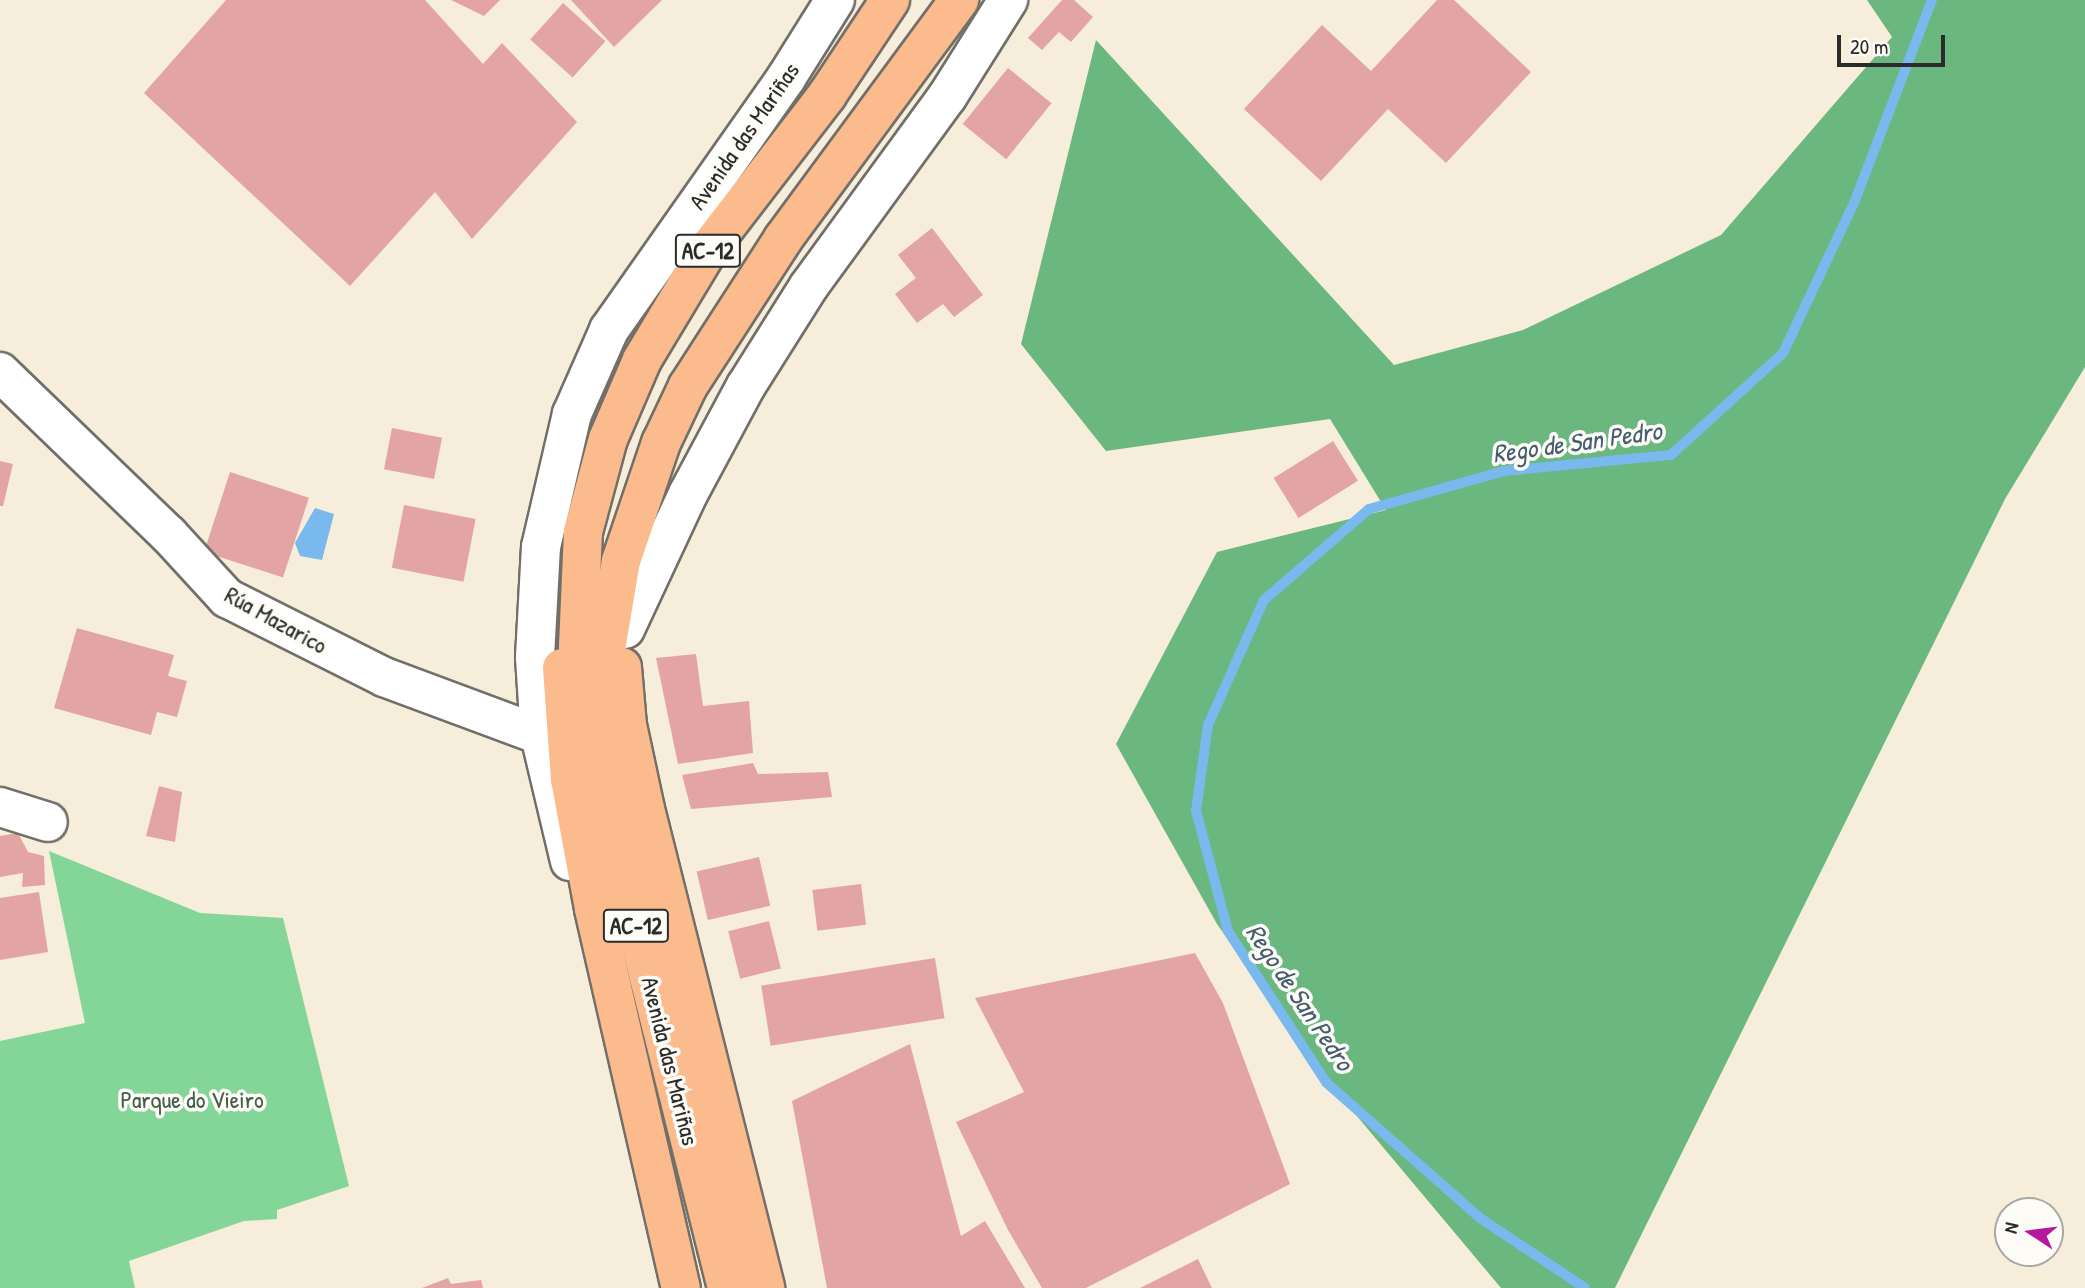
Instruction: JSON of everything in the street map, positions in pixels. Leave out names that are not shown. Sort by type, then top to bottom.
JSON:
[{"type":"highway","name":"Avenida das Mariñas","points":[[727,1288],[606,793],[578,646],[583,532],[607,439],[642,360],[710,247],[827,95],[890,0]]},
{"type":"highway","name":"Avenida das Mariñas","points":[[606,793],[604,661],[621,561],[647,483],[688,386],[776,250],[959,0]]},
{"type":"highway","points":[[647,483],[625,629],[622,676],[637,773],[765,1288]]},
{"type":"highway","points":[[583,532],[565,614],[561,665],[570,779],[594,909],[681,1288]]},
{"type":"street","name":"Avenida das Mariñas","points":[[594,909],[568,856],[540,735],[535,657],[541,547],[572,414],[608,330],[786,78],[835,0]]},
{"type":"street","points":[[625,629],[688,494],[746,386],[809,286],[947,97],[1008,0]]},
{"type":"street","name":"Rúa Mazarico","points":[[0,372],[159,525],[227,598],[384,677],[540,735]]},
{"type":"street","points":[[0,807],[48,822]]},
{"type":"green space","points":[[1867,0],[2085,0],[2085,367],[2005,499],[1615,1288],[1501,1288],[1351,1109],[1217,924],[1116,744],[1217,552],[1386,510],[1330,419],[1106,451],[1021,344],[1096,40],[1394,365],[1523,330],[1721,235],[1892,37]]},
{"type":"green space","name":"Parque do Vieiro","points":[[49,851],[200,913],[283,918],[349,1186],[277,1210],[277,1219],[244,1221],[129,1261],[135,1288],[0,1288],[0,1041],[85,1023]]},
{"type":"water","points":[[315,508],[334,514],[322,560],[300,556],[295,543]]},
{"type":"building","points":[[226,0],[425,0],[483,64],[502,43],[577,122],[472,239],[435,192],[350,286],[144,93]]},
{"type":"building","points":[[451,0],[500,0],[484,16]]},
{"type":"building","points":[[571,0],[662,0],[614,47]]},
{"type":"building","points":[[1062,0],[1074,0],[1093,17],[1071,42],[1059,32],[1042,50],[1028,38]]},
{"type":"building","points":[[1437,0],[1454,0],[1531,72],[1446,163],[1388,109],[1321,181],[1244,109],[1322,25],[1371,71]]},
{"type":"building","points":[[563,3],[605,41],[573,78],[530,39]]},
{"type":"building","points":[[1008,68],[1052,103],[1006,159],[963,124]]},
{"type":"building","points":[[932,228],[983,295],[954,317],[943,304],[917,323],[895,294],[916,278],[898,255]]},
{"type":"building","points":[[392,428],[442,438],[434,479],[384,469]]},
{"type":"building","points":[[1333,441],[1358,481],[1299,518],[1274,478]]},
{"type":"building","points":[[0,461],[13,464],[3,506],[0,506]]},
{"type":"building","points":[[230,472],[309,498],[283,578],[204,552]]},
{"type":"building","points":[[404,505],[476,519],[463,582],[392,568]]},
{"type":"building","points":[[77,628],[174,655],[168,676],[187,681],[177,717],[157,712],[151,735],[54,708]]},
{"type":"building","points":[[696,654],[703,706],[749,701],[753,753],[678,764],[656,658]]},
{"type":"building","points":[[753,763],[758,774],[828,772],[832,797],[691,809],[682,775]]},
{"type":"building","points":[[159,786],[182,792],[175,842],[146,836]]},
{"type":"building","points":[[18,833],[28,852],[44,856],[45,885],[22,887],[23,873],[0,877],[0,836]]},
{"type":"building","points":[[759,857],[770,906],[708,920],[697,871]]},
{"type":"building","points":[[861,884],[866,925],[817,931],[812,890]]},
{"type":"building","points":[[39,892],[48,952],[0,960],[0,898]]},
{"type":"building","points":[[769,921],[781,969],[740,979],[728,931]]},
{"type":"building","points":[[1195,953],[1223,1003],[1290,1184],[1086,1288],[1042,1288],[1008,1230],[956,1122],[1024,1092],[975,998]]},
{"type":"building","points":[[935,958],[945,1018],[771,1046],[761,986]]},
{"type":"building","points":[[910,1044],[961,1236],[985,1221],[1025,1288],[827,1288],[792,1101]]},
{"type":"building","points":[[1198,1259],[1212,1288],[1140,1288]]},
{"type":"building","points":[[448,1278],[451,1284],[481,1280],[483,1288],[422,1288]]},
{"type":"waterway","name":"Rego de San Pedro","points":[[1585,1288],[1480,1218],[1326,1082],[1228,931],[1196,811],[1208,725],[1264,600],[1369,509],[1504,471],[1671,455],[1783,353],[1854,203],[1932,0]]}]
